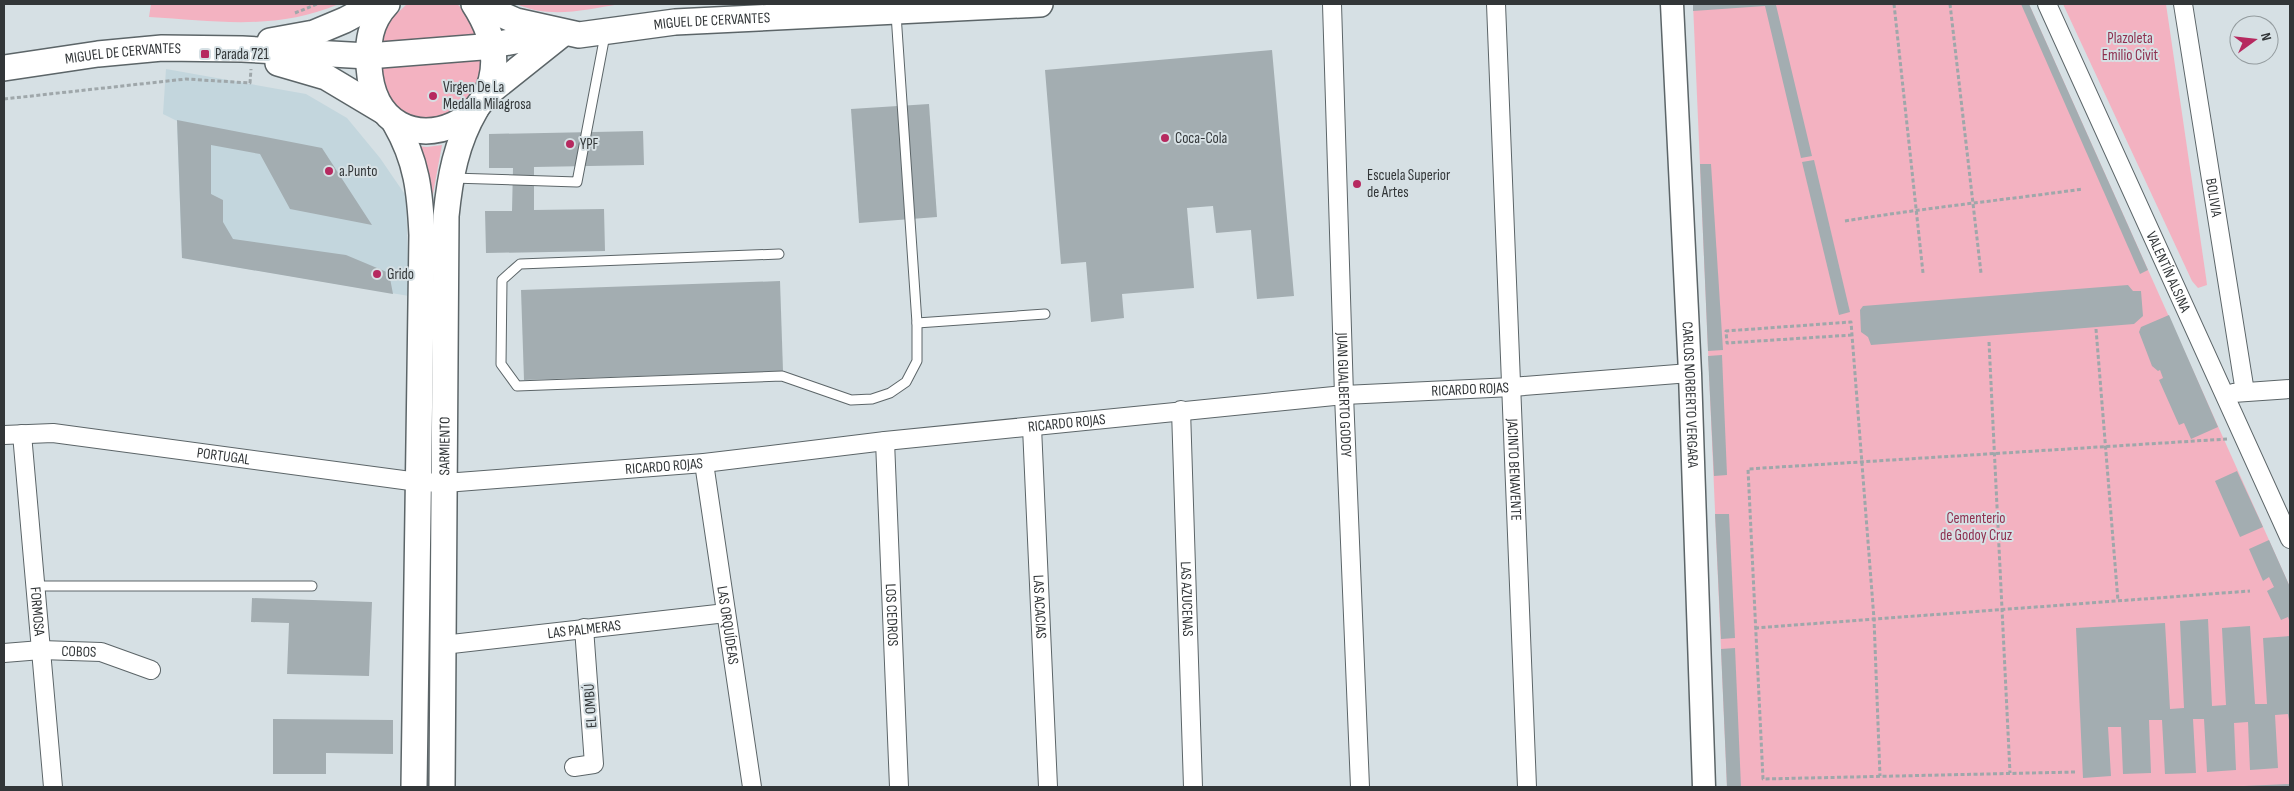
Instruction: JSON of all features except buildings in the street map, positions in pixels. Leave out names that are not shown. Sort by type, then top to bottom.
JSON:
[{"type":"main road","points":[[474,4],[484,20],[492,46],[493,62],[482,102]]},
{"type":"main road","name":"MIGUEL DE CERVANTES","points":[[478,4],[516,21],[563,33],[579,35],[675,22],[1040,4]]},
{"type":"main road","name":"MIGUEL DE CERVANTES","points":[[242,49],[252,58],[307,70],[326,77],[389,117],[421,130],[442,129],[462,121],[576,22],[649,10],[765,4]]},
{"type":"main road","name":"MIGUEL DE CERVANTES","points":[[242,49],[254,43],[314,33],[377,6]]},
{"type":"main road","name":"SARMIENTO","points":[[377,6],[371,30],[368,56],[372,84],[409,150],[420,193],[422,264],[414,787]]},
{"type":"main road","name":"MIGUEL DE CERVANTES","points":[[4,68],[133,50],[189,48],[368,56],[492,46],[563,33]]},
{"type":"main road","name":"SARMIENTO","points":[[442,787],[446,216],[450,178],[461,137],[482,102]]},
{"type":"street","name":"JUAN GUALBERTO GODOY","points":[[1332,4],[1344,395],[1360,787]]},
{"type":"street","name":"JACINTO BENAVENTE","points":[[1496,4],[1527,787]]},
{"type":"street","name":"CARLOS NORBERTO VERGARA","points":[[1672,4],[1690,373],[1704,787]]},
{"type":"street","name":"VALENTÍN ALSINA","points":[[2047,4],[2290,539]]},
{"type":"street","name":"BOLIVIA","points":[[2183,4],[2245,392]]},
{"type":"street","name":"RICARDO ROJAS","points":[[445,482],[704,463],[885,441],[1032,428],[1181,410],[1344,395],[1512,388],[1690,373]]},
{"type":"street","points":[[2224,393],[2290,389]]},
{"type":"street","name":"LAS AZUCENAS","points":[[1181,410],[1194,787]]},
{"type":"street","name":"LAS ACACIAS","points":[[1032,428],[1048,787]]},
{"type":"street","name":"PORTUGAL","points":[[4,436],[53,433],[418,482],[445,482]]},
{"type":"street","name":"FORMOSA","points":[[22,434],[53,787]]},
{"type":"street","name":"LOS CEDROS","points":[[885,441],[899,787]]},
{"type":"street","name":"LAS ORQUÍDEAS","points":[[704,463],[752,787]]},
{"type":"street","name":"LAS PALMERAS","points":[[443,645],[726,613]]},
{"type":"street","name":"EL OMBÚ","points":[[574,766],[594,764],[584,628]]},
{"type":"street","name":"COBOS","points":[[4,652],[42,650],[101,652],[151,670]]},
{"type":"lane","points":[[779,254],[520,264],[502,280],[501,364],[518,386],[782,376],[851,400],[872,399],[890,393],[906,382],[917,361],[917,323],[896,11]]},
{"type":"lane","points":[[450,178],[577,182],[606,31]]},
{"type":"lane","points":[[917,323],[1045,314]]},
{"type":"lane","points":[[36,586],[312,586]]},
{"type":"path","points":[[1894,4],[1924,273]]},
{"type":"path","points":[[1950,4],[1981,273]]},
{"type":"path","points":[[1845,221],[1916,209],[1973,205],[2083,189]]},
{"type":"path","points":[[1852,335],[1727,343],[1726,330],[1851,322],[1874,619],[1880,776]]},
{"type":"path","points":[[2096,329],[2118,600]]},
{"type":"path","points":[[1989,342],[2010,773]]},
{"type":"path","points":[[2076,772],[1763,779],[1754,628],[1748,469],[2245,439]]},
{"type":"path","points":[[1754,628],[2250,590]]},
{"type":"shaded area","points":[[166,69],[306,94],[347,118],[380,158],[406,196],[409,296],[182,258],[177,121],[163,114]]},
{"type":"green space","points":[[151,4],[339,4],[292,18],[269,21],[222,22],[149,17]]},
{"type":"green space","points":[[407,4],[457,4],[466,12],[480,37],[380,44],[390,20]]},
{"type":"green space","points":[[516,4],[620,4],[580,11],[555,12],[529,9]]},
{"type":"green space","name":"Cementerio de Godoy Cruz","points":[[1693,4],[2029,4],[2290,587],[2290,787],[1727,787]]},
{"type":"green space","name":"Plazoleta Emilio Civit","points":[[2063,4],[2166,4],[2207,285],[2198,288],[2192,281]]},
{"type":"green space","points":[[483,57],[482,76],[465,109],[420,122],[392,105],[378,67]]},
{"type":"green space","points":[[442,145],[432,199],[428,176],[417,146]]},
{"type":"place","name":"Parada 721","points":[[205,54]]},
{"type":"place","name":"Virgen De La Medalla Milagrosa","points":[[433,96]]},
{"type":"place","name":"Coca-Cola","points":[[1165,138]]},
{"type":"place","name":"YPF","points":[[570,144]]},
{"type":"place","name":"a.Punto","points":[[329,171]]},
{"type":"place","name":"Escuela Superior de Artes","points":[[1357,184]]},
{"type":"place","name":"Grido","points":[[377,274]]}]
